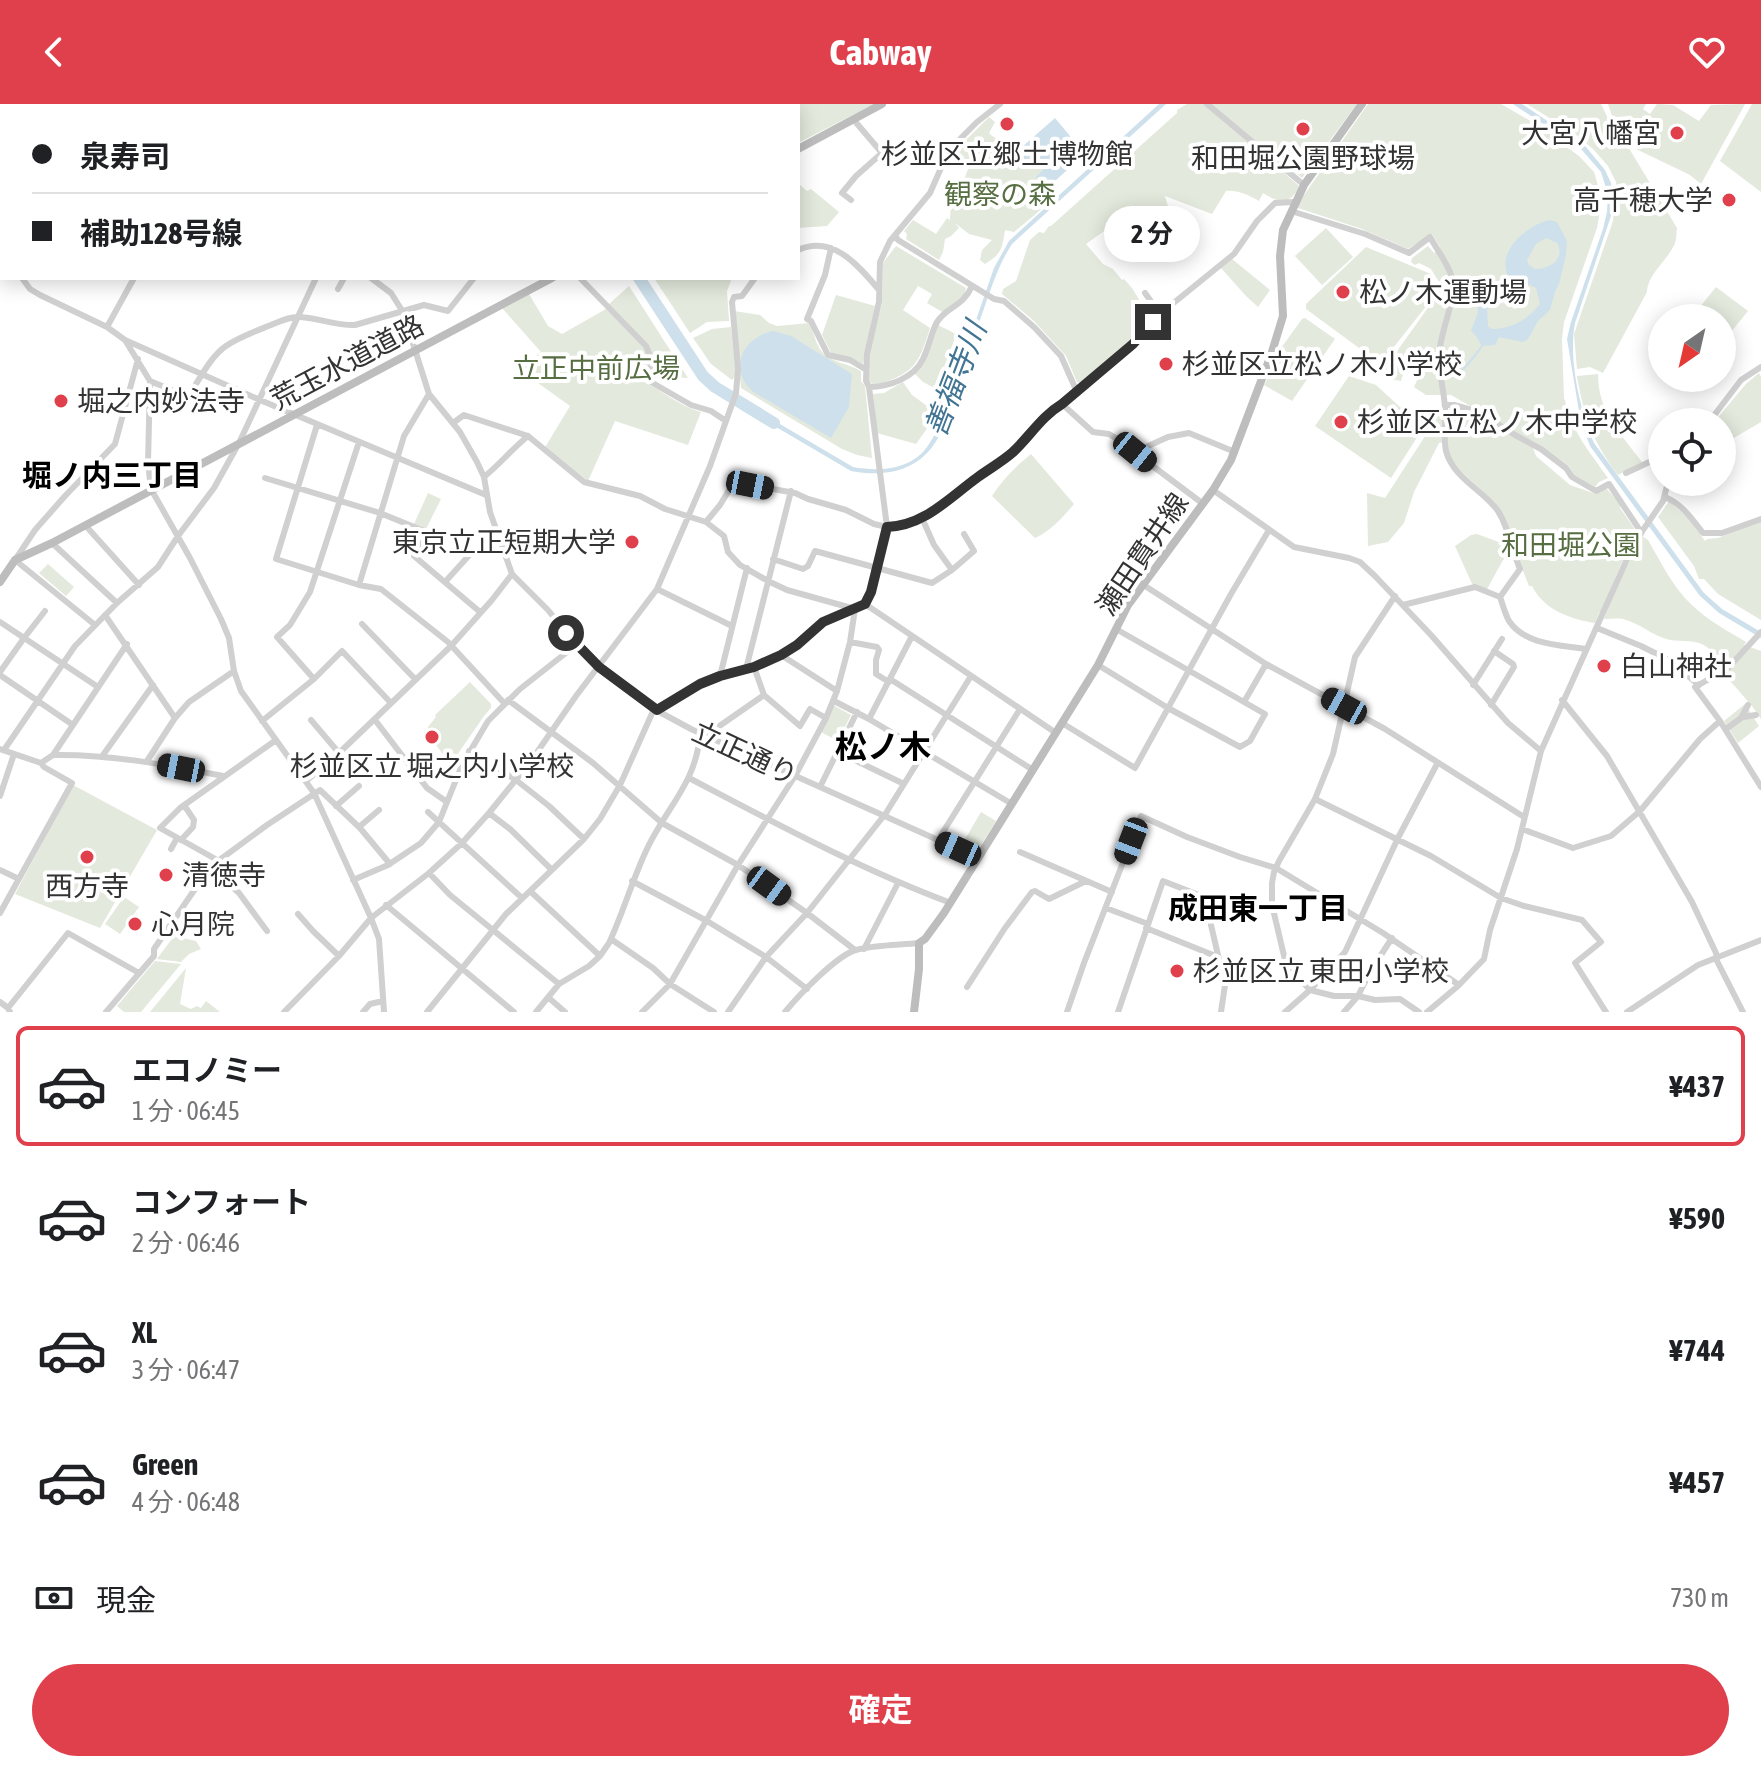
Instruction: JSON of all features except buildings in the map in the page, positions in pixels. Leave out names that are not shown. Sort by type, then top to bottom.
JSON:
[{"type":"main road","points":[[800,147],[882,104]]},
{"type":"main road","name":"瀬田貫井線","points":[[919,943],[951,903],[1098,665],[1116,629],[1119,615],[1213,490],[1235,452],[1280,330],[1284,306],[1283,230],[1304,185],[1362,104]]},
{"type":"main road","name":"荒玉水道道路","points":[[15,560],[548,280]]},
{"type":"main road","points":[[0,582],[15,560]]},
{"type":"main road","points":[[914,1012],[919,943]]},
{"type":"street","points":[[429,1011],[492,930],[584,839],[609,805],[655,710],[700,684],[781,655],[823,622],[865,604],[871,592],[887,527],[865,369],[879,302],[880,262],[895,235],[930,193],[941,168],[961,138],[1000,104]]},
{"type":"street","points":[[1207,104],[1304,185]]},
{"type":"street","points":[[851,200],[842,193],[882,153],[853,119]]},
{"type":"street","points":[[706,522],[734,482],[791,491],[887,527],[909,524],[922,518],[1011,454],[1051,410],[1077,392],[1133,344],[1160,314],[1234,254],[1257,221],[1275,203],[1292,206],[1409,253],[1430,237],[1451,273],[1454,285],[1439,351],[1446,449],[1455,470],[1486,497],[1505,525],[1520,569],[1500,597]]},
{"type":"street","points":[[895,235],[898,240],[972,286],[994,299],[1004,301],[1061,356],[1077,392]]},
{"type":"street","points":[[800,249],[813,245],[831,248],[848,257],[879,290]]},
{"type":"street","points":[[831,248],[825,275],[807,319],[811,321],[828,355],[850,360],[865,369]]},
{"type":"street","points":[[23,280],[40,295],[107,327],[125,340],[486,495]]},
{"type":"street","points":[[107,327],[133,280]]},
{"type":"street","points":[[0,913],[72,783],[41,763],[2,750],[75,646],[158,567],[214,488],[260,400],[315,280]]},
{"type":"street","points":[[338,289],[343,280]]},
{"type":"street","points":[[374,280],[391,293],[403,312],[429,394],[468,445],[484,477],[528,436]]},
{"type":"street","points":[[150,381],[186,396],[227,345],[268,326],[298,317],[355,325],[424,305],[448,311],[473,280]]},
{"type":"street","points":[[582,280],[646,346],[653,363],[644,378],[726,421]]},
{"type":"street","points":[[284,1012],[371,918],[429,873],[489,813],[657,589],[710,466],[736,393],[738,369],[732,302],[734,297],[742,296],[752,280]]},
{"type":"street","points":[[869,387],[884,387],[918,368],[936,323],[965,300],[972,286]]},
{"type":"street","points":[[1145,293],[1160,314]]},
{"type":"street","points":[[125,340],[150,381],[148,463],[151,489],[221,619],[229,638],[234,671],[241,691],[314,793],[371,918],[379,939],[384,1012]]},
{"type":"street","points":[[95,625],[15,560],[35,530],[115,444],[138,359]]},
{"type":"street","points":[[1720,408],[1741,380],[1761,367]]},
{"type":"street","points":[[359,585],[404,436],[429,394]]},
{"type":"street","points":[[1062,404],[1093,432],[1109,434],[1202,503]]},
{"type":"street","points":[[1445,405],[1479,412],[1541,449],[1566,468],[1572,477],[1596,491],[1609,484],[1642,531]]},
{"type":"street","points":[[453,423],[464,415],[528,436],[584,482],[640,496],[665,509],[706,522],[724,536],[728,552],[740,565],[768,581],[787,590],[855,609]]},
{"type":"street","points":[[317,425],[276,559],[381,589],[451,646],[506,702],[551,731],[620,785],[662,823],[738,865],[855,950]]},
{"type":"street","points":[[1135,452],[1168,437],[1189,433],[1235,452]]},
{"type":"street","points":[[314,679],[277,637],[290,625],[310,592],[359,442]]},
{"type":"street","points":[[1626,473],[1648,463]]},
{"type":"street","name":"立正通り","points":[[484,477],[498,537],[512,574],[599,667],[655,710],[702,735],[978,858]]},
{"type":"street","points":[[265,478],[380,513],[429,533],[414,556],[480,612]]},
{"type":"street","points":[[1213,490],[1294,547],[1360,562],[1431,635],[1508,723],[1541,751]]},
{"type":"street","points":[[791,491],[750,668],[764,695],[800,726],[810,709],[826,718]]},
{"type":"street","points":[[1427,1012],[1484,959],[1541,751],[1628,557],[1665,497],[1684,509],[1703,533],[1722,533],[1761,519]]},
{"type":"street","points":[[922,518],[934,545],[952,570]]},
{"type":"street","points":[[85,525],[139,585]]},
{"type":"street","points":[[1062,723],[1135,768],[1269,530]]},
{"type":"street","points":[[773,559],[803,569],[808,566],[815,551],[932,583],[974,551],[964,534]]},
{"type":"street","points":[[445,582],[473,551],[482,552],[498,537]]},
{"type":"street","points":[[52,543],[117,603]]},
{"type":"street","points":[[720,676],[747,568]]},
{"type":"street","points":[[306,781],[451,646],[512,574]]},
{"type":"street","points":[[1142,584],[1266,664],[1400,739],[1524,817]]},
{"type":"street","points":[[1403,605],[1475,587],[1500,597],[1510,623],[1526,635],[1539,642],[1586,649]]},
{"type":"street","points":[[657,589],[732,626]]},
{"type":"street","points":[[1395,596],[1355,657],[1333,754],[1315,799],[1276,868],[1272,905],[1285,960],[1310,990],[1334,996],[1400,999],[1419,1012]]},
{"type":"street","points":[[865,604],[1056,733]]},
{"type":"street","points":[[642,1012],[670,984],[738,865],[795,776],[826,718],[837,691],[855,609]]},
{"type":"street","points":[[45,611],[0,673],[73,725]]},
{"type":"street","points":[[105,615],[175,718]]},
{"type":"street","points":[[0,622],[98,687]]},
{"type":"street","points":[[362,624],[415,679]]},
{"type":"street","points":[[1597,628],[1667,659],[1699,685]]},
{"type":"street","points":[[1098,665],[1240,747],[1250,741],[1265,714],[1116,629]]},
{"type":"street","points":[[1761,632],[1727,669],[1695,687],[1726,729],[1761,787]]},
{"type":"street","points":[[869,719],[912,636]]},
{"type":"street","points":[[1473,685],[1502,639]]},
{"type":"street","points":[[850,642],[877,647],[876,674],[1033,770]]},
{"type":"street","points":[[41,763],[53,755],[127,644]]},
{"type":"street","points":[[353,880],[390,864],[421,843],[439,822],[469,751],[488,721],[540,672],[576,645]]},
{"type":"street","points":[[262,721],[314,679],[342,651],[391,703]]},
{"type":"street","points":[[1491,705],[1514,667],[1494,651]]},
{"type":"street","points":[[781,655],[837,691]]},
{"type":"street","points":[[1244,702],[1266,664]]},
{"type":"street","points":[[147,761],[189,702],[234,671]]},
{"type":"street","points":[[728,1012],[766,957],[807,913],[883,816],[971,676]]},
{"type":"street","points":[[103,755],[153,685]]},
{"type":"street","points":[[536,1012],[559,984],[600,956],[611,939],[647,848],[689,778],[702,735],[764,695]]},
{"type":"street","points":[[1562,700],[1607,756],[1640,811],[1692,902],[1743,1012]]},
{"type":"street","points":[[834,701],[1012,804]]},
{"type":"street","points":[[1743,717],[1748,705]]},
{"type":"street","points":[[938,840],[1020,709]]},
{"type":"street","points":[[820,787],[857,712]]},
{"type":"street","points":[[1726,729],[1743,717],[1756,715]]},
{"type":"street","points":[[311,720],[339,753]]},
{"type":"street","points":[[375,720],[427,788],[447,802]]},
{"type":"street","points":[[1522,829],[1573,848],[1611,836],[1640,811],[1700,739],[1720,721]]},
{"type":"street","points":[[219,861],[160,828],[184,805],[276,740]]},
{"type":"street","points":[[469,751],[516,780],[584,839]]},
{"type":"street","points":[[838,752],[904,784]]},
{"type":"street","points":[[0,796],[14,754]]},
{"type":"street","points":[[53,755],[103,755],[223,776]]},
{"type":"street","points":[[1285,1012],[1345,952],[1398,838],[1437,764]]},
{"type":"street","points":[[689,778],[848,860],[951,903]]},
{"type":"street","points":[[336,806],[359,786]]},
{"type":"street","points":[[106,1012],[154,956],[154,949],[210,867],[314,793],[320,790],[359,827],[390,864]]},
{"type":"street","points":[[1315,799],[1398,838],[1501,898],[1582,920],[1601,942],[1575,963],[1606,1012]]},
{"type":"street","points":[[171,849],[193,827],[194,820],[184,805]]},
{"type":"street","points":[[359,827],[379,810]]},
{"type":"street","points":[[428,812],[522,898]]},
{"type":"street","points":[[489,813],[552,870]]},
{"type":"street","points":[[1067,1012],[1141,816],[1187,837],[1276,868],[1392,938],[1459,985]]},
{"type":"street","points":[[1020,852],[1112,892]]},
{"type":"street","points":[[210,867],[239,893],[267,931]]},
{"type":"street","points":[[0,870],[19,879]]},
{"type":"street","points":[[429,873],[450,895],[559,984]]},
{"type":"street","points":[[632,881],[766,957],[807,989]]},
{"type":"street","points":[[967,987],[1032,892],[1049,899],[1086,881]]},
{"type":"street","points":[[1118,1012],[1163,881],[1229,905],[1272,905]]},
{"type":"street","points":[[864,949],[898,883]]},
{"type":"street","points":[[530,891],[600,956]]},
{"type":"street","points":[[1209,900],[1211,925],[1225,985],[1221,1012]]},
{"type":"street","points":[[386,905],[514,1012]]},
{"type":"street","points":[[1106,908],[1218,957]]},
{"type":"street","points":[[298,914],[339,956]]},
{"type":"street","points":[[0,1002],[9,1010],[68,933],[139,973]]},
{"type":"street","points":[[1344,1012],[1358,996],[1392,938]]},
{"type":"street","points":[[611,939],[653,968],[670,984],[714,1012]]},
{"type":"street","points":[[1627,1012],[1698,965],[1761,940]]},
{"type":"street","points":[[785,1012],[836,962],[855,950],[919,943]]},
{"type":"street","points":[[549,998],[565,1012]]},
{"type":"street","points":[[363,1012],[370,1004],[383,1001]]},
{"type":"green space","points":[[800,104],[874,104],[800,142]]},
{"type":"green space","points":[[1187,104],[1357,104],[1302,178],[1287,166],[1274,164],[1298,185],[1291,198],[1279,201],[1263,193],[1259,201],[1239,192],[1226,191],[1212,214],[1165,196],[1179,244],[1142,257],[1121,219],[1086,244],[1103,264],[1124,279],[1143,306],[1153,311],[1141,330],[1121,349],[1081,383],[1077,382],[1066,356],[1034,321],[1002,294],[1003,289],[1016,281],[1030,240],[1039,232],[1044,233]]},
{"type":"green space","name":"和田堀公園","points":[[1368,104],[1501,104],[1541,127],[1594,172],[1602,199],[1597,228],[1564,322],[1564,399],[1576,431],[1608,478],[1595,487],[1574,475],[1569,466],[1530,440],[1536,456],[1570,485],[1596,494],[1606,488],[1636,531],[1637,535],[1595,623],[1559,612],[1529,586],[1499,510],[1456,467],[1448,454],[1448,441],[1439,443],[1414,492],[1404,523],[1388,542],[1368,546],[1367,493],[1385,498],[1429,430],[1417,416],[1430,406],[1448,420],[1449,408],[1460,410],[1496,429],[1500,423],[1451,395],[1426,395],[1414,387],[1421,372],[1407,360],[1401,381],[1390,379],[1385,368],[1437,295],[1439,282],[1431,269],[1411,262],[1428,246],[1434,253],[1440,247],[1432,234],[1408,249],[1362,229],[1298,208],[1297,205]]},
{"type":"green space","points":[[1527,104],[1601,104],[1612,127],[1627,145],[1677,228],[1670,253],[1650,280],[1647,292],[1603,373],[1590,367],[1577,369],[1574,334],[1613,221],[1616,182],[1608,166],[1593,149]]},
{"type":"green space","name":"大宮八幡宮","points":[[1608,104],[1646,104],[1643,109],[1650,114],[1657,104],[1673,105],[1699,121],[1711,105],[1745,104],[1701,184],[1690,175],[1636,149],[1612,116]]},
{"type":"green space","points":[[1752,104],[1761,104],[1761,192],[1720,161]]},
{"type":"green space","name":"観察の森","points":[[989,117],[995,122],[989,133],[993,137],[1007,138],[1017,146],[1022,164],[1034,156],[1043,162],[1045,173],[1056,184],[1055,190],[1040,210],[1014,232],[1005,230],[1000,251],[985,264],[980,260],[982,250],[992,240],[969,234],[955,223],[959,228],[945,239],[939,260],[906,239],[904,231],[913,220],[936,234],[947,218],[950,220],[951,200],[969,167],[958,166],[954,159],[964,142]]},
{"type":"green space","points":[[800,185],[807,191],[811,189],[839,212],[827,226],[800,228]]},
{"type":"green space","points":[[1326,228],[1353,257],[1322,285],[1295,256]]},
{"type":"green space","points":[[896,246],[966,288],[963,299],[944,313],[927,303],[932,294],[918,286],[903,310],[930,328],[922,351],[907,371],[877,386],[869,382],[869,354],[882,304],[883,263]]},
{"type":"green space","points":[[1366,247],[1431,274],[1435,295],[1386,357],[1374,359],[1306,309],[1306,304]]},
{"type":"green space","points":[[1232,259],[1270,290],[1258,307],[1221,268]]},
{"type":"green space","points":[[655,280],[731,280],[727,291],[729,321],[707,322],[690,333]]},
{"type":"green space","points":[[629,286],[688,378],[675,377],[661,369],[648,345],[608,305]]},
{"type":"green space","points":[[1716,287],[1748,311],[1736,326],[1736,304],[1702,304]]},
{"type":"green space","name":"立正中前広場","points":[[529,294],[548,326],[562,334],[606,309],[644,347],[651,363],[640,380],[701,412],[688,445],[615,421],[588,481],[544,449],[570,406],[520,370],[541,352],[502,308]]},
{"type":"green space","points":[[836,295],[875,306],[863,364],[831,353],[822,335]]},
{"type":"green space","points":[[734,311],[760,315],[777,326],[810,323],[824,354],[861,371],[872,458],[842,449],[741,388]]},
{"type":"green space","points":[[1305,318],[1335,339],[1313,370],[1281,348]]},
{"type":"green space","points":[[938,325],[956,334],[938,390],[914,373],[924,362]]},
{"type":"green space","points":[[731,327],[736,375],[732,380],[711,364],[693,338],[712,329]]},
{"type":"green space","points":[[1283,351],[1312,372],[1292,401],[1264,385]]},
{"type":"green space","points":[[1759,373],[1761,422],[1736,437],[1736,408],[1726,408]]},
{"type":"green space","name":"和田堀公園","points":[[1598,374],[1606,411],[1642,462],[1618,475],[1602,451],[1586,417],[1577,376]]},
{"type":"green space","points":[[1349,376],[1376,385],[1423,428],[1391,478],[1315,426]]},
{"type":"green space","points":[[903,382],[912,395],[934,411],[916,444],[877,433],[873,394],[884,393]]},
{"type":"green space","points":[[1031,454],[1074,504],[1051,528],[1035,538],[992,496],[1010,473]]},
{"type":"green space","points":[[428,493],[441,499],[426,529],[414,524]]},
{"type":"green space","name":"和田堀公園","points":[[1669,501],[1690,520],[1705,541],[1761,522],[1761,620],[1718,594],[1704,579],[1699,579],[1694,566],[1658,517]]},
{"type":"green space","name":"和田堀公園","points":[[1477,534],[1512,547],[1513,554],[1503,560],[1486,591],[1473,586],[1455,546]]},
{"type":"green space","name":"和田堀公園","points":[[1642,536],[1648,540],[1673,583],[1692,605],[1746,642],[1744,645],[1761,651],[1761,719],[1725,675],[1728,671],[1724,665],[1703,644],[1670,640],[1623,619],[1604,619]]},
{"type":"green space","points":[[48,564],[74,587],[66,596],[39,573]]},
{"type":"green space","points":[[470,682],[491,704],[491,708],[457,755],[452,753],[445,757],[427,733],[428,727],[435,715]]},
{"type":"green space","points":[[1745,704],[1759,726],[1738,743],[1724,721]]},
{"type":"green space","points":[[833,705],[851,715],[838,741],[819,731]]},
{"type":"green space","name":"西方寺","points":[[73,785],[157,830],[100,928],[15,894]]},
{"type":"green space","points":[[981,812],[996,821],[976,853],[961,846]]},
{"type":"green space","points":[[124,897],[139,907],[120,934],[105,924]]},
{"type":"green space","points":[[174,936],[196,941],[201,949],[181,962],[157,959]]},
{"type":"green space","points":[[155,961],[181,964],[141,1012],[124,1012],[117,1006]]},
{"type":"green space","points":[[186,968],[180,1004],[191,1009],[201,1008],[206,1001],[220,1012],[150,1012]]},
{"type":"water","points":[[1159,104],[1166,104],[1012,244],[994,280],[944,425],[932,448],[918,461],[891,472],[851,471],[759,417],[761,413],[853,467],[895,467],[922,453],[941,421],[994,268],[1009,241]]},
{"type":"water","points":[[1513,104],[1522,104],[1586,147],[1605,170],[1611,183],[1612,213],[1573,337],[1577,384],[1594,443],[1704,593],[1722,609],[1761,632],[1761,638],[1719,613],[1700,596],[1590,446],[1581,423],[1567,339],[1603,229],[1608,194],[1601,172],[1582,150]]},
{"type":"water","points":[[1055,118],[1085,154],[1046,189],[1036,177],[1045,168],[1034,156],[1024,163],[1015,153]]},
{"type":"water","points":[[1550,220],[1557,222],[1567,241],[1559,284],[1550,310],[1523,342],[1499,337],[1495,345],[1482,346],[1471,331],[1478,312],[1476,297],[1486,288],[1498,289],[1503,284],[1507,276],[1506,260],[1514,243],[1537,224]],"holes":[[[1546,238],[1557,243],[1558,258],[1551,265],[1535,269],[1527,260],[1536,244]],[[1519,280],[1536,288],[1540,304],[1519,322],[1492,329],[1488,326],[1487,309],[1500,302],[1509,284]]]},
{"type":"water","points":[[773,331],[791,336],[852,374],[849,407],[831,438],[752,391],[745,382],[741,373],[742,355],[754,340]]},
{"type":"waterway","name":"善福寺川","points":[[640,280],[703,376],[715,387],[774,423]]},
{"type":"waterway","points":[[1450,376],[1457,377],[1482,346]]},
{"type":"place","name":"杉並区立郷土博物館","points":[[1007,124]]},
{"type":"place","name":"和田堀公園野球場","points":[[1303,129]]},
{"type":"place","name":"大宮八幡宮","points":[[1677,133]]},
{"type":"place","name":"高千穂大学","points":[[1729,200]]},
{"type":"place","name":"松ノ木運動場","points":[[1343,292]]},
{"type":"place","name":"杉並区立松ノ木小学校","points":[[1166,364]]},
{"type":"place","name":"堀之内妙法寺","points":[[61,401]]},
{"type":"place","name":"杉並区立松ノ木中学校","points":[[1341,422]]},
{"type":"place","name":"東京立正短期大学","points":[[632,542]]},
{"type":"place","name":"白山神社","points":[[1604,666]]},
{"type":"place","name":"杉並区立 堀之内小学校","points":[[432,737]]},
{"type":"place","name":"西方寺","points":[[87,857]]},
{"type":"place","name":"清徳寺","points":[[166,875]]},
{"type":"place","name":"心月院","points":[[135,924]]},
{"type":"place","name":"杉並区立 東田小学校","points":[[1177,971]]},
{"type":"district","name":"堀ノ内三丁目","points":[[112,475]]},
{"type":"district","name":"松ノ木","points":[[883,746]]},
{"type":"district","name":"成田東一丁目","points":[[1258,908]]},
{"type":"route","points":[[566,633],[599,667],[657,710],[700,684],[781,655],[823,622],[865,604],[871,592],[887,527],[909,524],[922,518],[1011,454],[1051,410],[1133,344],[1153,322]]}]
